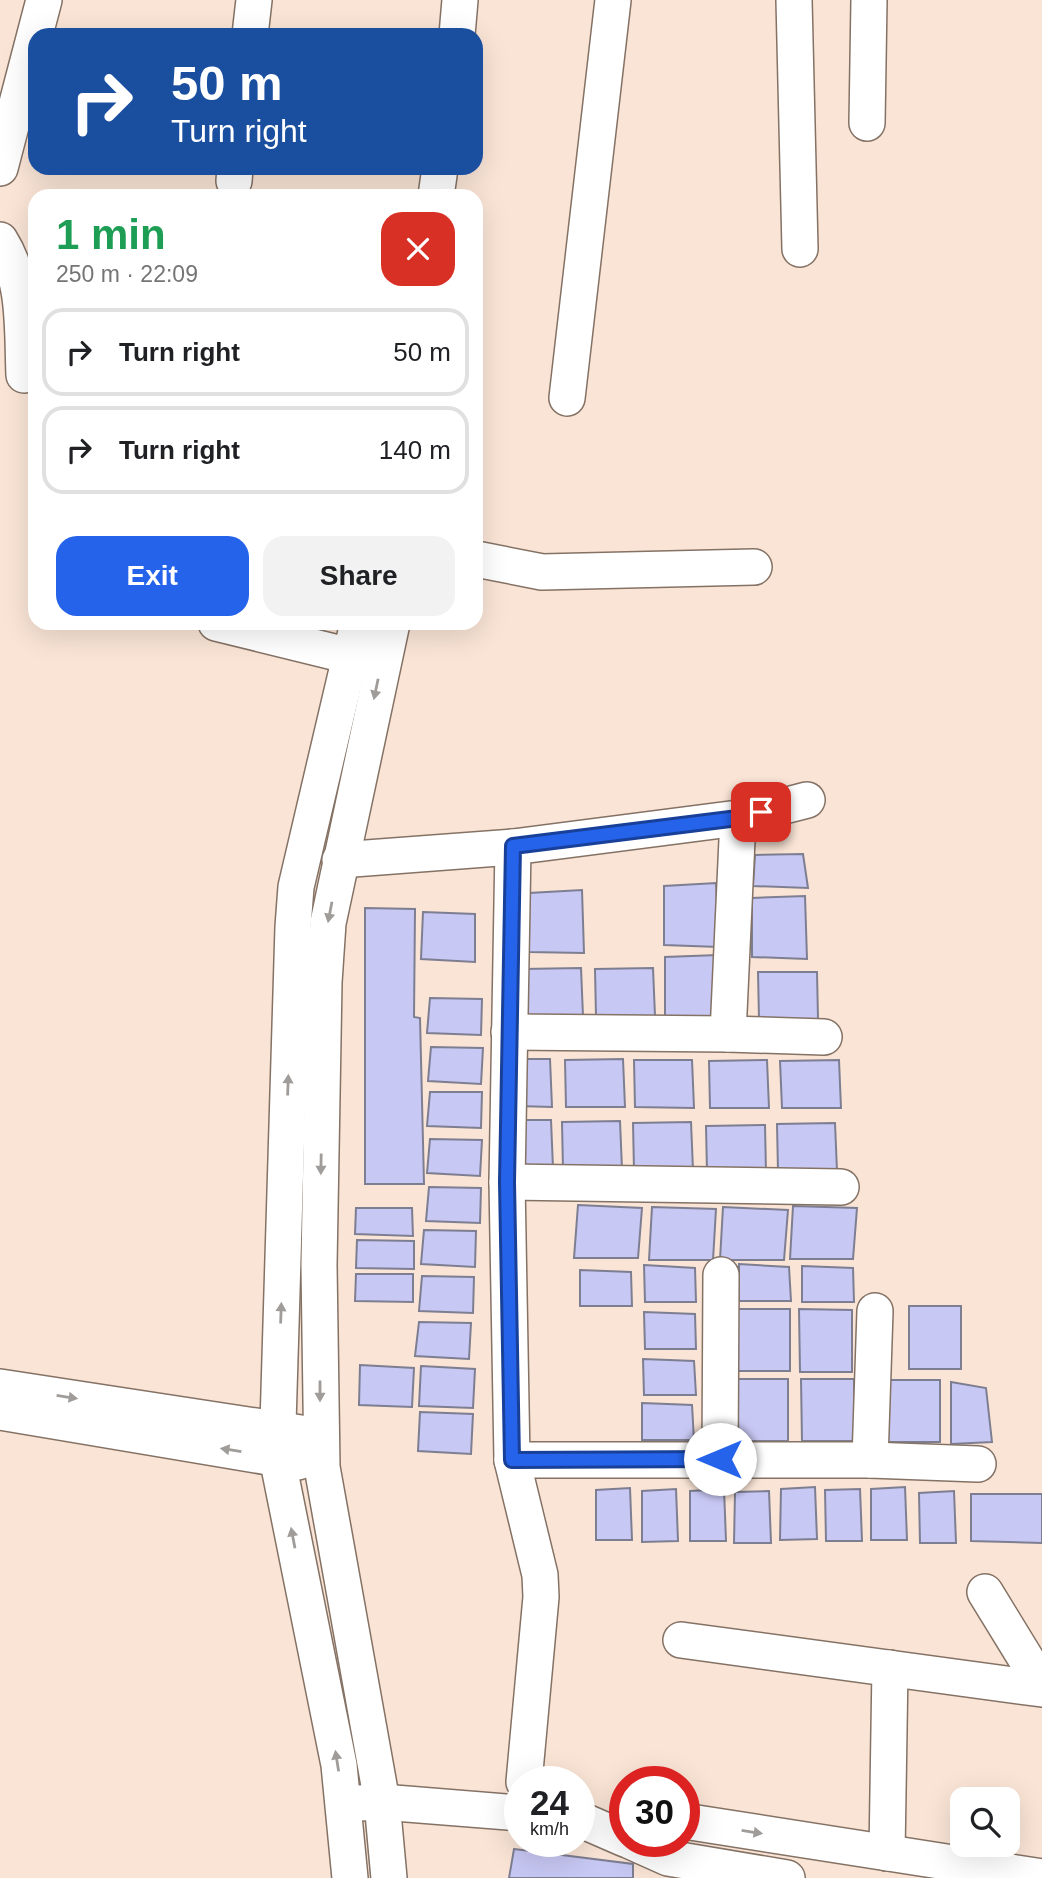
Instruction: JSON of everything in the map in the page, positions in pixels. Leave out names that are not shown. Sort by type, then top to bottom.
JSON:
[{"type":"street","points":[[37,28],[44,0]]},
{"type":"street","points":[[251,28],[254,0]]},
{"type":"street","points":[[458,28],[460,0]]},
{"type":"street","points":[[567,398],[613,0]]},
{"type":"street","points":[[794,0],[800,249]]},
{"type":"street","points":[[867,123],[869,0]]},
{"type":"street","points":[[0,168],[28,61]]},
{"type":"street","points":[[0,240],[12,258],[20,285],[24,375]]},
{"type":"street","points":[[483,559],[542,572],[754,566]]},
{"type":"street","points":[[276,630],[354,639],[296,887],[277,1444],[339,1765],[350,1878]]},
{"type":"street","points":[[389,1878],[382,1802],[321,1451],[319,1265],[324,982],[328,923],[390,630]]},
{"type":"street","points":[[340,860],[513,846],[738,818],[807,800]]},
{"type":"street","points":[[729,1034],[738,818]]},
{"type":"street","points":[[513,846],[507,1182],[512,1460],[541,1575],[525,1766]]},
{"type":"street","points":[[509,1032],[824,1037]]},
{"type":"street","points":[[507,1182],[841,1188]]},
{"type":"street","points":[[720,1459],[722,1275]]},
{"type":"street","points":[[870,1460],[875,1311]]},
{"type":"street","points":[[0,1387],[277,1444]]},
{"type":"street","points":[[0,1412],[321,1451]]},
{"type":"street","points":[[512,1460],[870,1460],[978,1464]]},
{"type":"street","points":[[985,1592],[1042,1687]]},
{"type":"street","points":[[681,1640],[1042,1687]]},
{"type":"street","points":[[887,1853],[890,1668]]},
{"type":"street","points":[[342,1804],[382,1802],[504,1812]]},
{"type":"street","points":[[700,1824],[1042,1877]]},
{"type":"street","points":[[666,1857],[787,1878]]},
{"type":"building","points":[[803,854],[808,888],[753,886],[755,855]]},
{"type":"building","points":[[716,883],[719,947],[664,945],[664,886]]},
{"type":"building","points":[[582,890],[584,953],[529,952],[529,893]]},
{"type":"building","points":[[805,896],[807,959],[752,957],[752,898]]},
{"type":"building","points":[[365,908],[415,909],[414,1017],[420,1018],[424,1184],[365,1184]]},
{"type":"building","points":[[423,912],[475,914],[475,962],[421,959]]},
{"type":"building","points":[[718,955],[720,1018],[665,1017],[665,957]]},
{"type":"building","points":[[581,968],[583,1016],[524,1016],[523,969]]},
{"type":"building","points":[[653,968],[655,1016],[596,1016],[595,969]]},
{"type":"building","points":[[758,972],[817,972],[818,1019],[759,1019]]},
{"type":"building","points":[[430,998],[482,999],[481,1035],[427,1033]]},
{"type":"building","points":[[431,1047],[483,1048],[481,1084],[428,1081]]},
{"type":"building","points":[[517,1059],[550,1059],[552,1107],[517,1106]]},
{"type":"building","points":[[623,1059],[625,1107],[566,1107],[565,1060]]},
{"type":"building","points":[[634,1060],[692,1060],[694,1108],[635,1107]]},
{"type":"building","points":[[767,1060],[769,1108],[710,1108],[709,1061]]},
{"type":"building","points":[[839,1060],[841,1108],[782,1108],[780,1061]]},
{"type":"building","points":[[430,1092],[482,1092],[481,1128],[427,1126]]},
{"type":"building","points":[[518,1120],[551,1120],[553,1168],[518,1167]]},
{"type":"building","points":[[620,1121],[622,1169],[563,1169],[562,1122]]},
{"type":"building","points":[[691,1122],[693,1170],[634,1170],[633,1123]]},
{"type":"building","points":[[835,1123],[837,1171],[778,1171],[777,1124]]},
{"type":"building","points":[[765,1125],[766,1173],[707,1172],[706,1126]]},
{"type":"building","points":[[430,1139],[482,1140],[480,1176],[427,1173]]},
{"type":"building","points":[[429,1187],[481,1188],[480,1223],[426,1221]]},
{"type":"building","points":[[578,1205],[642,1208],[638,1258],[574,1258]]},
{"type":"building","points":[[793,1206],[857,1208],[853,1259],[790,1259]]},
{"type":"building","points":[[652,1207],[716,1209],[713,1260],[649,1260]]},
{"type":"building","points":[[723,1207],[788,1210],[784,1260],[720,1260]]},
{"type":"building","points":[[356,1208],[412,1208],[413,1236],[355,1234]]},
{"type":"building","points":[[424,1230],[476,1231],[475,1267],[421,1264]]},
{"type":"building","points":[[357,1240],[414,1241],[414,1269],[356,1268]]},
{"type":"building","points":[[739,1264],[789,1267],[791,1301],[739,1301]]},
{"type":"building","points":[[644,1265],[695,1268],[696,1302],[645,1302]]},
{"type":"building","points":[[802,1266],[853,1268],[854,1302],[802,1302]]},
{"type":"building","points":[[580,1270],[631,1272],[632,1306],[580,1306]]},
{"type":"building","points":[[356,1274],[413,1274],[413,1302],[355,1301]]},
{"type":"building","points":[[422,1276],[474,1277],[473,1313],[419,1311]]},
{"type":"building","points":[[909,1306],[961,1306],[961,1369],[909,1369]]},
{"type":"building","points":[[737,1309],[790,1309],[790,1371],[738,1371]]},
{"type":"building","points":[[799,1309],[852,1310],[852,1372],[800,1372]]},
{"type":"building","points":[[644,1312],[695,1314],[696,1349],[645,1349]]},
{"type":"building","points":[[419,1322],[471,1323],[469,1359],[415,1356]]},
{"type":"building","points":[[643,1359],[694,1361],[696,1395],[644,1395]]},
{"type":"building","points":[[360,1365],[414,1368],[412,1407],[359,1405]]},
{"type":"building","points":[[421,1366],[475,1369],[473,1408],[419,1406]]},
{"type":"building","points":[[736,1379],[788,1379],[788,1441],[736,1441]]},
{"type":"building","points":[[801,1379],[854,1379],[854,1441],[802,1441]]},
{"type":"building","points":[[887,1380],[940,1380],[940,1442],[887,1442]]},
{"type":"building","points":[[951,1382],[986,1388],[992,1442],[951,1444]]},
{"type":"building","points":[[642,1403],[692,1405],[694,1440],[642,1440]]},
{"type":"building","points":[[420,1412],[473,1414],[471,1454],[418,1451]]},
{"type":"building","points":[[815,1487],[817,1539],[780,1540],[781,1489]]},
{"type":"building","points":[[905,1487],[907,1540],[871,1540],[871,1489]]},
{"type":"building","points":[[630,1488],[632,1540],[596,1540],[596,1490]]},
{"type":"building","points":[[676,1489],[678,1541],[642,1542],[642,1491]]},
{"type":"building","points":[[724,1489],[726,1541],[690,1541],[690,1491]]},
{"type":"building","points":[[860,1489],[862,1541],[826,1541],[825,1490]]},
{"type":"building","points":[[769,1491],[771,1543],[734,1543],[735,1492]]},
{"type":"building","points":[[954,1491],[956,1543],[920,1543],[919,1493]]},
{"type":"building","points":[[971,1494],[1042,1494],[1042,1543],[971,1541]]},
{"type":"building","points":[[513,1857],[577,1857],[633,1864],[633,1878],[509,1878]]},
{"type":"route","points":[[720,1459],[512,1460],[507,1182],[513,846],[738,818],[761,812]]}]
